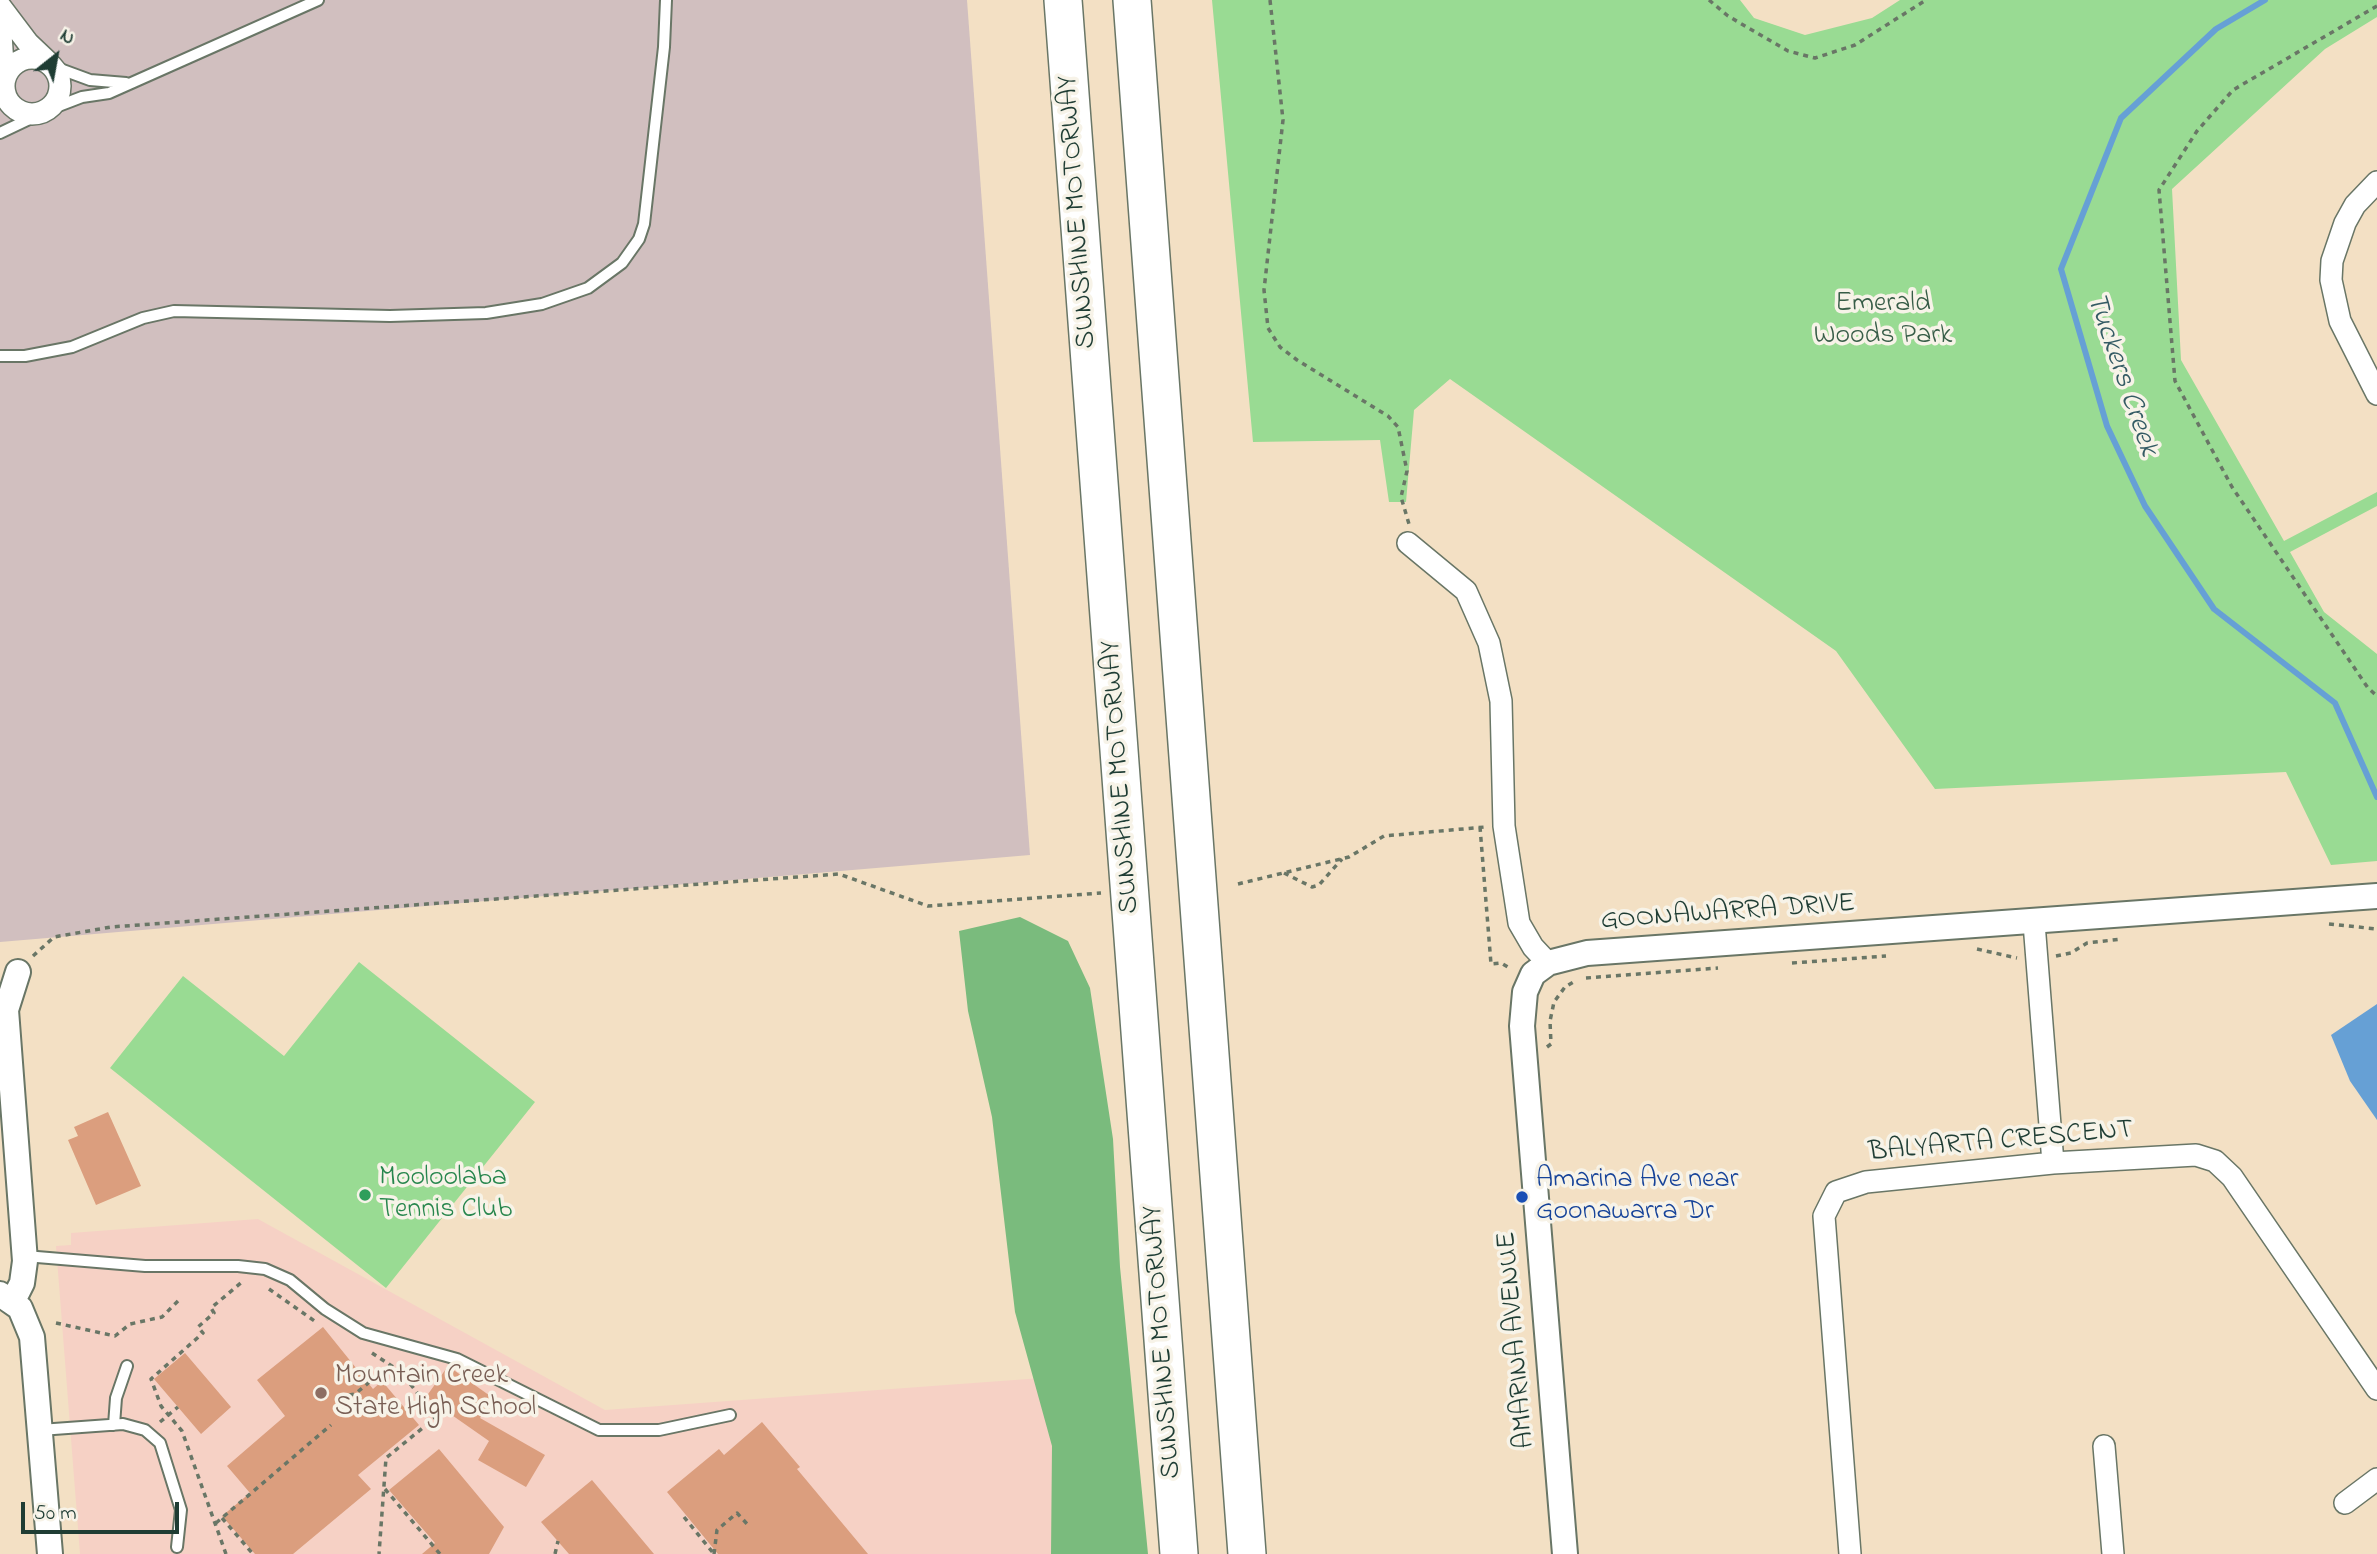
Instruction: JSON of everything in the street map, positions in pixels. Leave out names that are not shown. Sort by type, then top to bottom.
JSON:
[{"type":"highway","name":"SUNSHINE MOTORWAY","points":[[1063,0],[1179,1554]]},
{"type":"highway","points":[[1132,0],[1247,1554]]},
{"type":"street","points":[[0,6],[28,43],[60,78],[60,92],[45,111],[30,114],[17,110],[8,101],[3,87],[0,19]]},
{"type":"street","points":[[3,87],[9,70],[19,61],[33,58],[50,64]]},
{"type":"street","points":[[2377,182],[2354,205],[2345,223],[2335,250],[2331,281],[2340,321],[2377,394]]},
{"type":"street","points":[[1408,542],[1466,592],[1489,643],[1501,701],[1504,825],[1519,923],[1533,947],[1548,963]]},
{"type":"street","name":"GOONAWARRA DRIVE","points":[[1548,963],[1587,953],[2034,923],[2377,896]]},
{"type":"street","points":[[2034,923],[2053,1163]]},
{"type":"street","name":"AMARINA AVENUE","points":[[1548,963],[1533,974],[1525,992],[1522,1018],[1565,1554]]},
{"type":"street","points":[[18,972],[6,1010],[25,1256],[22,1283],[6,1297],[26,1317],[32,1337],[50,1554]]},
{"type":"street","name":"BALYARTA CRESCENT","points":[[1850,1554],[1824,1216],[1836,1192],[1866,1182],[2053,1163],[2196,1155],[2215,1161],[2232,1177],[2377,1389]]},
{"type":"street","points":[[2104,1446],[2113,1554]]},
{"type":"street","points":[[2345,1503],[2377,1479]]},
{"type":"lane","points":[[0,133],[82,97],[108,93],[318,0]]},
{"type":"lane","points":[[0,356],[26,356],[72,347],[143,318],[174,311],[200,309],[390,316],[474,313],[524,309],[588,288],[622,263],[639,239],[644,224],[664,47],[666,0]]},
{"type":"lane","points":[[50,64],[90,80],[126,83]]},
{"type":"lane","points":[[25,1256],[145,1266],[238,1266],[265,1269],[290,1280],[325,1309],[363,1333],[457,1359],[599,1430],[659,1430],[730,1415]]},
{"type":"lane","points":[[114,1424],[116,1398],[127,1366]]},
{"type":"lane","points":[[40,1430],[114,1424],[145,1430],[160,1443],[181,1510],[177,1547]]},
{"type":"path","points":[[1270,0],[1283,120],[1264,290],[1268,328],[1280,347],[1297,360],[1388,416],[1398,427],[1406,463],[1401,497],[1409,518],[1408,542]]},
{"type":"path","points":[[1709,0],[1728,16],[1788,51],[1815,58],[1855,45],[1926,0]]},
{"type":"path","points":[[2377,6],[2233,90],[2197,131],[2159,190],[2175,381],[2232,487],[2368,688],[2377,696]]},
{"type":"path","points":[[1238,884],[1342,859],[1362,852],[1384,836],[1504,825]]},
{"type":"path","points":[[1480,827],[1491,964],[1502,963],[1508,967]]},
{"type":"path","points":[[1282,872],[1312,887],[1319,885],[1342,859]]},
{"type":"path","points":[[18,972],[54,937],[111,927],[839,874],[928,905],[1106,893]]},
{"type":"path","points":[[2321,925],[2377,929]]},
{"type":"path","points":[[2058,956],[2087,943],[2126,939]]},
{"type":"path","points":[[1964,950],[1985,950],[2019,958]]},
{"type":"path","points":[[1781,964],[1897,956]]},
{"type":"path","points":[[1525,1063],[1552,1044],[1550,1021],[1554,1002],[1565,987],[1576,980],[1730,968]]},
{"type":"path","points":[[226,1554],[181,1431],[168,1415],[151,1379],[203,1333],[198,1326],[214,1312],[211,1308],[248,1277]]},
{"type":"path","points":[[265,1286],[314,1323],[318,1319]]},
{"type":"path","points":[[56,1323],[115,1336],[130,1324],[162,1317],[178,1301]]},
{"type":"path","points":[[369,1352],[401,1372],[436,1417],[386,1458],[379,1554]]},
{"type":"path","points":[[349,1395],[355,1394],[390,1365]]},
{"type":"path","points":[[168,1415],[178,1407]]},
{"type":"path","points":[[216,1523],[331,1425]]},
{"type":"path","points":[[385,1489],[440,1554]]},
{"type":"path","points":[[714,1554],[717,1530],[737,1513],[748,1525]]},
{"type":"path","points":[[684,1517],[714,1554]]},
{"type":"path","points":[[222,1518],[253,1554]]},
{"type":"path","points":[[555,1554],[558,1541]]},
{"type":"shaded area","points":[[0,0],[967,0],[1030,855],[0,942]]},
{"type":"shaded area","name":"Mountain Creek State High School","points":[[258,1219],[605,1410],[1069,1376],[1075,1554],[80,1554],[56,1246],[71,1245],[71,1233]]},
{"type":"green space","name":"Emerald Woods Park","points":[[1212,0],[1740,0],[1754,18],[1805,35],[1872,18],[1900,0],[2377,0],[2377,17],[2325,49],[2172,189],[2181,360],[2284,541],[2377,492],[2377,506],[2290,552],[2324,612],[2377,654],[2377,861],[2331,865],[2286,772],[1935,789],[1836,651],[1450,379],[1414,410],[1406,502],[1389,502],[1380,440],[1253,442]]},
{"type":"green space","points":[[1020,917],[1068,941],[1090,988],[1113,1139],[1120,1267],[1148,1554],[1051,1554],[1052,1446],[1015,1312],[992,1117],[968,1011],[959,931]]},
{"type":"green space","name":"Mooloolaba Tennis Club","points":[[359,962],[535,1102],[386,1288],[110,1068],[183,976],[284,1056]]},
{"type":"water","points":[[2377,1004],[2377,1120],[2350,1081],[2331,1035]]},
{"type":"building","points":[[108,1112],[141,1186],[96,1205],[68,1140],[78,1136],[74,1127]]},
{"type":"building","points":[[323,1327],[373,1389],[382,1381],[419,1425],[358,1475],[371,1489],[293,1554],[255,1554],[222,1516],[250,1493],[227,1466],[285,1416],[257,1380]]},
{"type":"building","points":[[185,1353],[231,1407],[201,1434],[154,1379]]},
{"type":"building","points":[[448,1366],[493,1398],[480,1418],[545,1455],[526,1487],[478,1460],[489,1441],[426,1397]]},
{"type":"building","points":[[762,1422],[800,1467],[797,1469],[868,1554],[718,1554],[667,1492],[719,1449],[724,1455]]},
{"type":"building","points":[[439,1449],[504,1527],[489,1554],[422,1554],[435,1543],[389,1490]]},
{"type":"building","points":[[592,1480],[654,1554],[569,1554],[541,1522]]},
{"type":"waterway","name":"Tuckers Creek","points":[[2265,0],[2216,29],[2121,118],[2061,269],[2107,426],[2145,506],[2214,609],[2335,703],[2377,797]]},
{"type":"place","name":"Mooloolaba Tennis Club","points":[[365,1195]]},
{"type":"place","name":"Amarina Ave near Goonawarra Dr","points":[[1522,1197]]},
{"type":"place","name":"Mountain Creek State High School","points":[[321,1393]]}]
